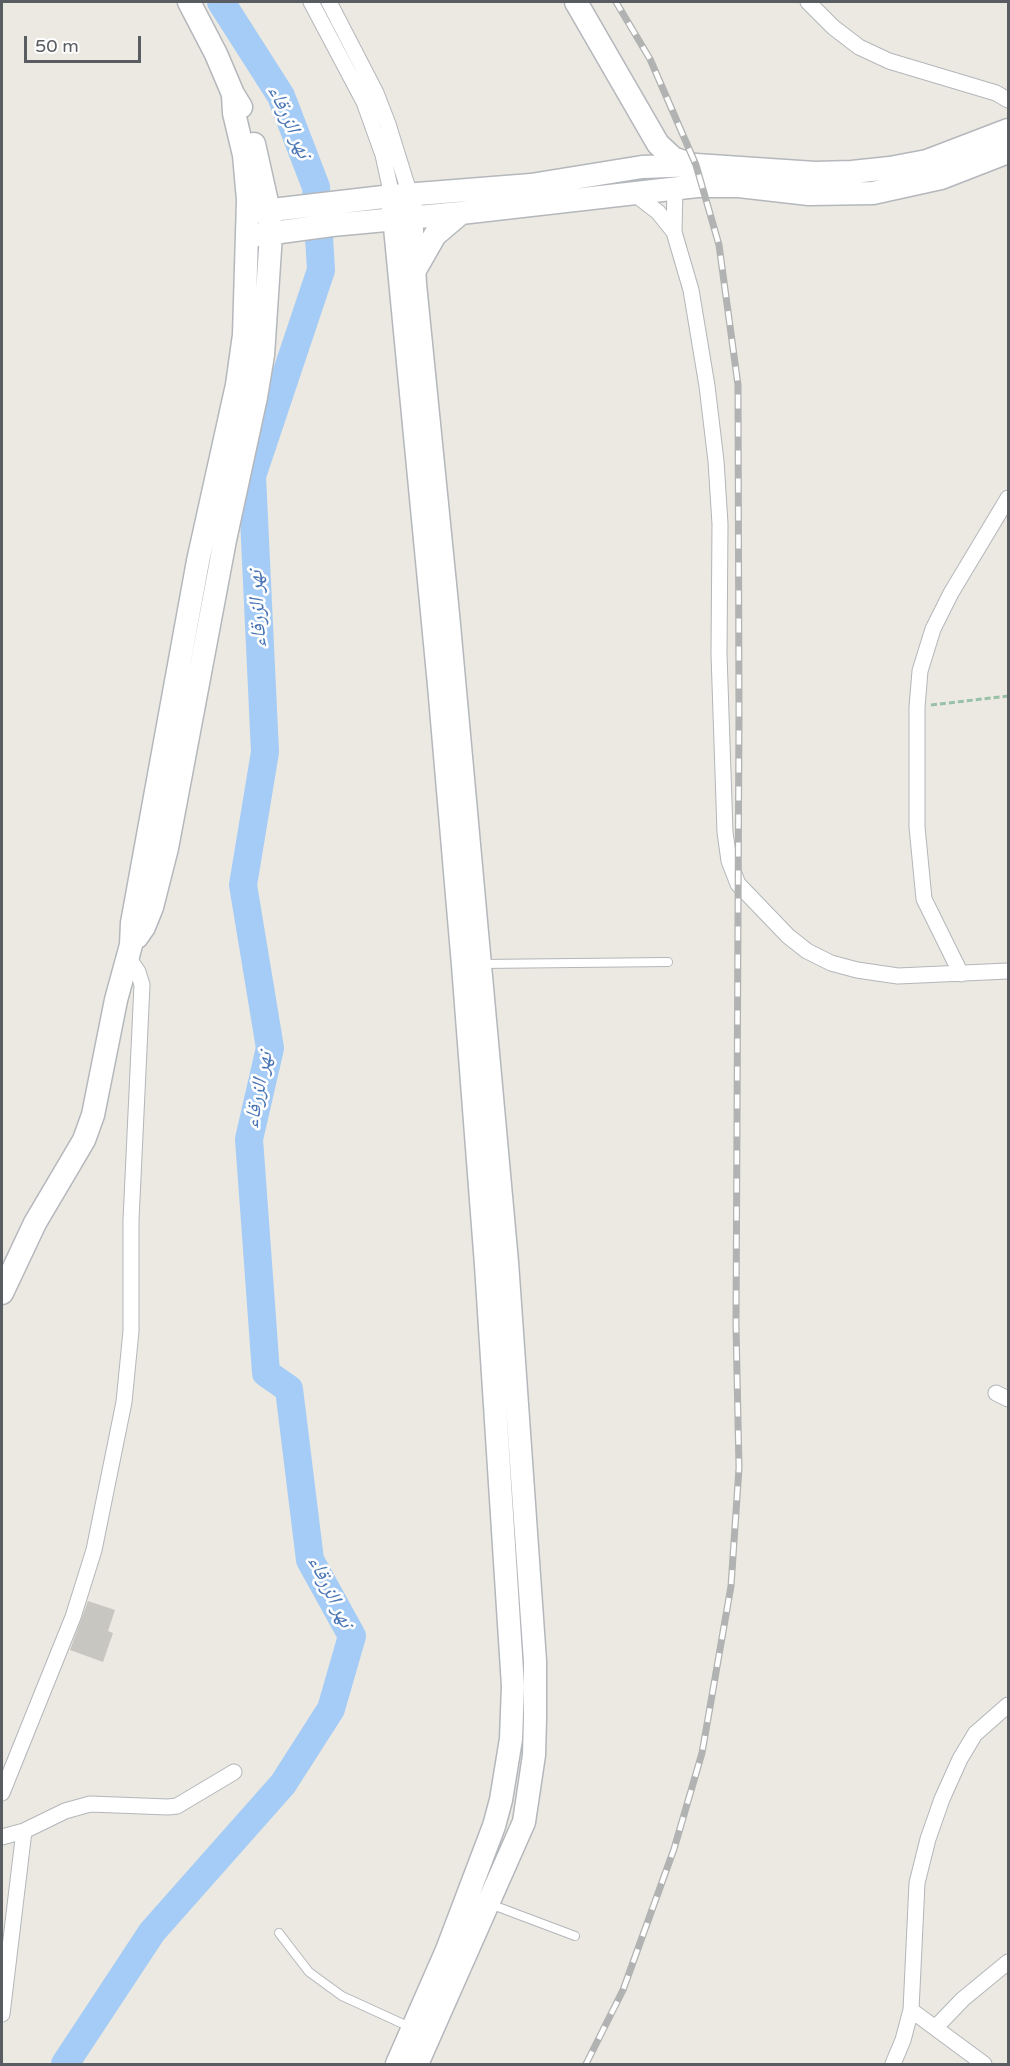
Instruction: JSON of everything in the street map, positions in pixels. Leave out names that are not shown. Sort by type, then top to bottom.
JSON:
[{"type":"street","points":[[129,951],[144,927],[152,907],[164,859],[225,540],[256,397],[264,345],[271,234],[259,212],[234,113],[233,94],[216,54],[189,2]]},
{"type":"street","points":[[312,2],[364,102],[401,196]]},
{"type":"street","points":[[329,2],[376,93],[388,124],[404,219],[439,685],[471,965],[497,1263],[513,1686],[511,1739],[501,1800],[488,1846],[478,1900],[421,2033],[397,2064]]},
{"type":"street","points":[[576,2],[653,136],[688,179]]},
{"type":"street","points":[[808,2],[833,27],[859,47],[889,61],[996,93],[1008,100]]},
{"type":"street","points":[[259,212],[300,207],[404,219],[632,192],[688,179],[880,169],[927,161],[1008,130]]},
{"type":"street","points":[[642,167],[652,149],[653,136]]},
{"type":"street","points":[[248,237],[312,228],[361,215],[401,196],[531,185],[642,167],[688,179],[739,186],[818,194],[873,193],[941,178],[1008,152]]},
{"type":"street","points":[[674,232],[688,179]]},
{"type":"street","points":[[632,192],[658,212],[674,232],[691,290],[707,386],[716,461],[720,524],[719,654],[725,832],[729,861],[738,884],[788,936],[807,951],[831,963],[857,970],[898,976],[1008,971]]},
{"type":"street","points":[[2,1293],[35,1223],[84,1140],[93,1114],[111,1022],[129,951],[132,923],[198,561],[237,385],[244,335],[248,237],[259,212]]},
{"type":"street","points":[[406,269],[442,229],[461,213]]},
{"type":"street","points":[[361,215],[406,269]]},
{"type":"street","points":[[961,974],[924,899],[917,827],[917,706],[920,671],[933,629],[951,593],[1008,498]]},
{"type":"street","points":[[2,1792],[76,1606],[94,1550],[124,1402],[131,1331],[131,1220],[142,985],[129,951]]},
{"type":"street","points":[[892,2064],[903,2040],[911,2010],[917,1883],[928,1839],[942,1799],[960,1759],[975,1734],[1008,1705]]},
{"type":"street","points":[[2,1837],[24,1832],[65,1811],[90,1804],[177,1806],[234,1772]]},
{"type":"street","points":[[2,2014],[24,1832]]},
{"type":"street","points":[[936,2027],[963,1999],[1008,1962]]},
{"type":"street","points":[[911,2010],[984,2064]]},
{"type":"street","points":[[417,2064],[421,2033]]},
{"type":"lane","points":[[471,965],[668,963]]},
{"type":"lane","points":[[478,1900],[575,1936]]},
{"type":"lane","points":[[279,1933],[309,1972],[342,1996],[421,2033]]},
{"type":"path","points":[[917,706],[1008,696]]},
{"type":"building","points":[[88,1601],[115,1610],[108,1631],[113,1633],[103,1662],[70,1650]]},
{"type":"waterway","name":"نهر الزرقاء","points":[[65,2064],[152,1932],[283,1784],[331,1709],[352,1636],[310,1560],[289,1389],[266,1373],[249,1139],[270,1048],[243,885],[265,752],[252,476],[321,270],[316,187],[281,96],[221,2]]},
{"type":"railway","points":[[586,2064],[623,1990],[674,1849],[702,1753],[731,1586],[739,1468],[736,1325],[738,385],[719,245],[696,165],[650,59],[616,2]]}]
